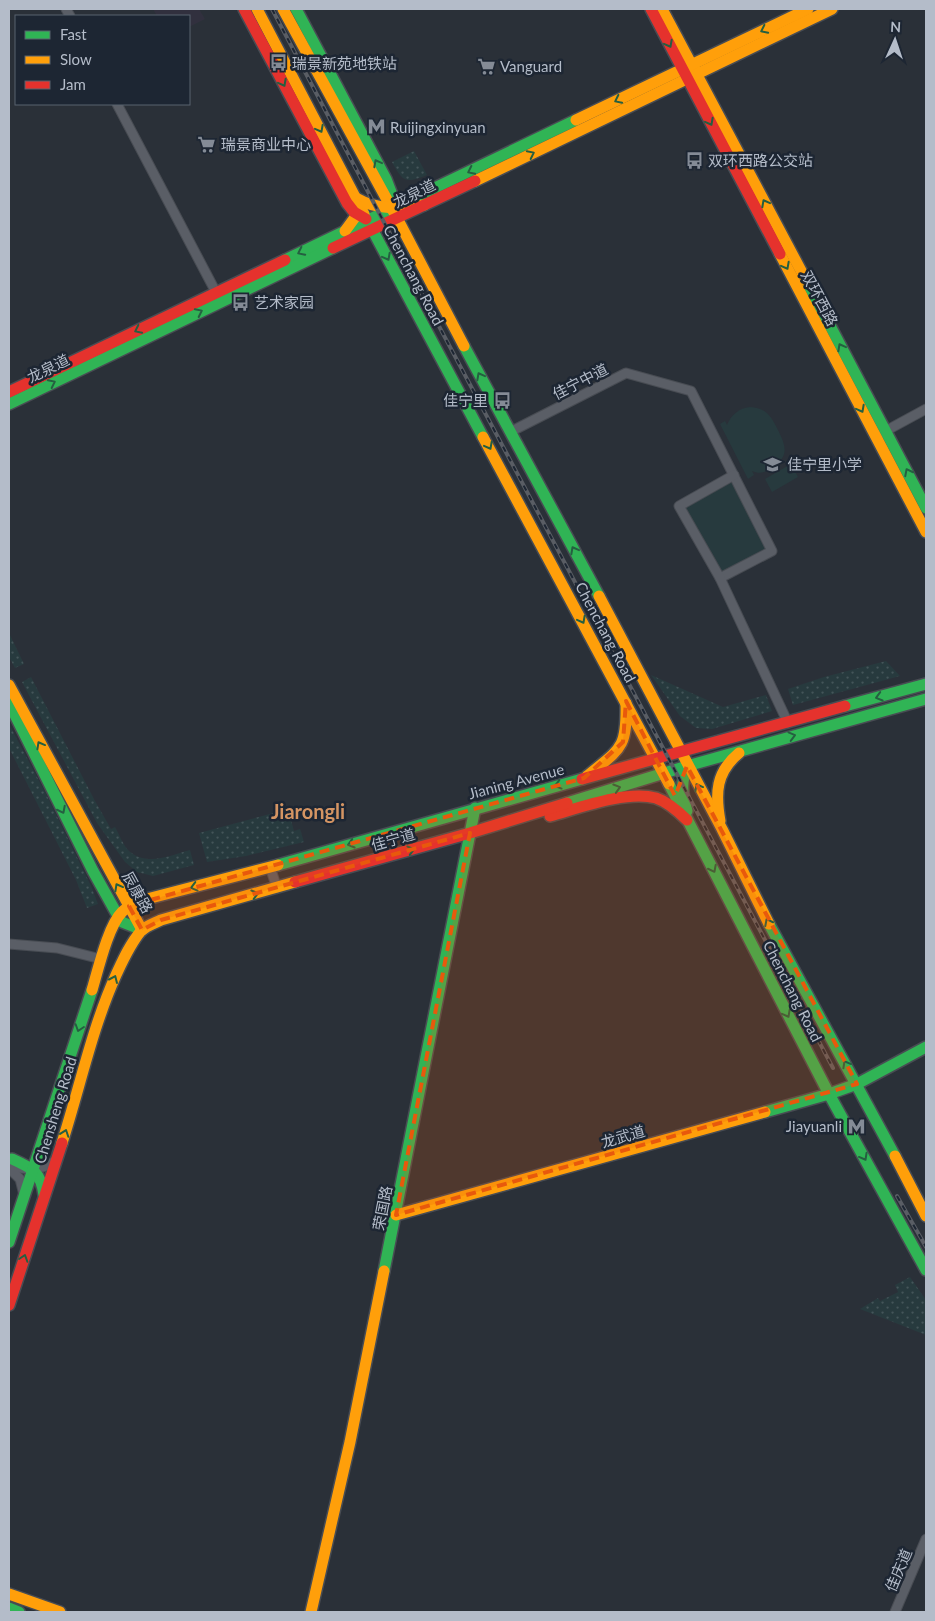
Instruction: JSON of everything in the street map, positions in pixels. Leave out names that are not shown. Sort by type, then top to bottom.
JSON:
[{"type":"main road","points":[[244,9],[345,198],[357,214],[370,225]]},
{"type":"main road","name":"Chenchang Road","points":[[257,9],[370,225],[626,701],[829,1094],[926,1270]]},
{"type":"main road","name":"Chenchang Road","points":[[283,9],[584,567],[679,752],[722,830],[773,932],[857,1084],[926,1216]]},
{"type":"main road","points":[[296,9],[386,179],[391,192],[394,213],[374,207],[356,198]]},
{"type":"main road","points":[[651,9],[689,72]]},
{"type":"main road","points":[[662,9],[689,72]]},
{"type":"main road","name":"龙泉道","points":[[394,213],[424,205],[689,72],[808,9]]},
{"type":"main road","name":"龙泉道","points":[[370,225],[689,72],[832,9]]},
{"type":"main road","name":"双环西路","points":[[689,72],[882,436],[926,532]]},
{"type":"main road","points":[[370,225],[378,182]]},
{"type":"main road","points":[[347,236],[357,214],[356,198]]},
{"type":"main road","points":[[347,236],[370,225]]},
{"type":"main road","name":"龙泉道","points":[[9,392],[219,297],[347,236]]},
{"type":"main road","name":"龙泉道","points":[[9,404],[219,297]]},
{"type":"main road","points":[[882,436],[926,508]]},
{"type":"main road","name":"Jianing Avenue","points":[[118,916],[129,906],[143,900],[270,867],[475,808],[926,684]]},
{"type":"main road","name":"辰康路","points":[[9,685],[142,930]]},
{"type":"main road","points":[[511,821],[687,766],[926,699]]},
{"type":"main road","points":[[584,778],[619,748],[626,731],[626,701]]},
{"type":"main road","name":"辰康路","points":[[9,704],[93,871],[118,916],[122,922],[142,930]]},
{"type":"main road","points":[[691,825],[682,787],[683,776],[687,766],[698,754],[730,738]]},
{"type":"main road","points":[[722,830],[717,801],[720,775],[732,758],[745,749]]},
{"type":"main road","points":[[511,821],[546,817],[620,799],[646,797],[655,798],[672,807],[691,825]]},
{"type":"main road","name":"荣国路","points":[[311,1612],[350,1442],[475,808]]},
{"type":"main road","name":"佳宁道","points":[[142,930],[161,920],[511,821]]},
{"type":"main road","name":"Chensheng Road","points":[[9,1242],[101,959],[118,916]]},
{"type":"main road","name":"Chensheng Road","points":[[9,1304],[75,1103],[90,1046],[109,990],[124,957],[142,930]]},
{"type":"main road","name":"龙武道","points":[[396,1214],[829,1094],[857,1084],[926,1046]]},
{"type":"main road","points":[[10,1163],[34,1166],[43,1182],[45,1196]]},
{"type":"main road","points":[[9,1594],[60,1612]]},
{"type":"main road","points":[[9,1608],[19,1612]]},
{"type":"street","points":[[118,105],[219,297]]},
{"type":"street","name":"佳宁中道","points":[[510,432],[626,373],[691,391],[772,551],[720,578]]},
{"type":"street","points":[[882,436],[926,409]]},
{"type":"street","points":[[882,436],[926,416]]},
{"type":"street","points":[[734,475],[679,506],[720,578],[788,723]]},
{"type":"street","points":[[270,867],[277,888]]},
{"type":"street","points":[[9,944],[57,948],[101,959]]},
{"type":"street","points":[[34,1166],[52,1164],[56,1160]]},
{"type":"street","points":[[10,1163],[20,1179],[24,1189],[24,1197]]},
{"type":"street","name":"佳庆道","points":[[895,1612],[926,1539]]},
{"type":"highlighted area","points":[[626,701],[675,796],[687,766],[857,1084],[396,1215],[470,833],[161,920],[142,930],[129,906],[584,778],[623,742]]},
{"type":"shaded area","points":[[153,9],[199,9],[205,19],[190,26],[190,15],[156,15]]},
{"type":"green space","points":[[414,151],[427,175],[409,180],[399,174],[392,162]]},
{"type":"green space","points":[[750,407],[764,411],[770,417],[781,436],[784,452],[781,460],[776,465],[764,472],[757,473],[752,471],[754,475],[748,479],[720,424],[725,421],[727,425],[736,413]]},
{"type":"green space","points":[[791,464],[798,477],[772,492],[765,479]]},
{"type":"green space","points":[[732,482],[767,549],[721,572],[685,508]]},
{"type":"green space","points":[[9,633],[24,664],[15,668],[9,657]]},
{"type":"green space","points":[[886,661],[900,676],[793,705],[788,689],[824,677]]},
{"type":"green space","points":[[651,675],[723,707],[766,695],[772,711],[712,729],[696,728],[680,716]]},
{"type":"green space","points":[[31,677],[95,801],[111,829],[115,827],[127,849],[136,856],[151,859],[167,857],[190,850],[194,865],[153,876],[137,872],[125,862],[97,823],[22,682]]},
{"type":"green space","points":[[9,724],[46,794],[98,904],[87,908],[76,880],[9,748]]},
{"type":"green space","points":[[288,809],[294,831],[300,829],[304,842],[246,856],[207,862],[199,833]]},
{"type":"green space","points":[[910,1277],[926,1300],[926,1335],[860,1309],[878,1298],[880,1301],[898,1292],[895,1285]]},
{"type":"railway","points":[[272,9],[833,1068]]},
{"type":"railway","points":[[897,1196],[926,1247]]},
{"type":"traffic: fast","points":[[296,9],[386,179],[391,192],[391,201]]},
{"type":"traffic: fast","points":[[285,260],[576,120]]},
{"type":"traffic: fast","points":[[364,214],[483,437]]},
{"type":"traffic: fast","points":[[9,404],[333,248]]},
{"type":"traffic: fast","points":[[807,282],[926,508]]},
{"type":"traffic: fast","points":[[464,346],[599,596]]},
{"type":"traffic: fast","points":[[845,706],[926,684]]},
{"type":"traffic: fast","points":[[567,803],[687,766],[926,699]]},
{"type":"traffic: fast","points":[[9,703],[93,871],[118,916],[122,922],[142,930]]},
{"type":"traffic: fast","points":[[687,811],[683,787],[684,776],[689,764]]},
{"type":"traffic: fast","points":[[278,865],[582,779]]},
{"type":"traffic: fast","points":[[669,784],[829,1094],[926,1270]]},
{"type":"traffic: fast","points":[[384,1271],[475,808]]},
{"type":"traffic: fast","points":[[769,924],[895,1156]]},
{"type":"traffic: fast","points":[[9,1242],[92,990]]},
{"type":"traffic: fast","points":[[765,1112],[857,1084],[926,1047]]},
{"type":"traffic: fast","points":[[12,1159],[30,1168],[38,1176],[44,1195]]},
{"type":"traffic: fast","points":[[9,1608],[19,1612]]},
{"type":"traffic: slow","points":[[257,9],[364,214]]},
{"type":"traffic: slow","points":[[283,9],[397,218],[464,346]]},
{"type":"traffic: slow","points":[[662,9],[807,282]]},
{"type":"traffic: slow","points":[[576,120],[808,9]]},
{"type":"traffic: slow","points":[[475,181],[832,9]]},
{"type":"traffic: slow","points":[[356,198],[373,205],[389,208],[424,205]]},
{"type":"traffic: slow","points":[[345,231],[356,216],[357,205]]},
{"type":"traffic: slow","points":[[780,254],[926,532]]},
{"type":"traffic: slow","points":[[483,437],[669,784]]},
{"type":"traffic: slow","points":[[599,596],[722,829],[769,924]]},
{"type":"traffic: slow","points":[[9,685],[142,930]]},
{"type":"traffic: slow","points":[[587,776],[615,753],[620,746],[625,730],[626,703]]},
{"type":"traffic: slow","points":[[720,821],[719,784],[731,760],[739,753]]},
{"type":"traffic: slow","points":[[92,990],[112,927],[127,908],[143,900],[278,865]]},
{"type":"traffic: slow","points":[[62,1143],[100,1016],[127,952],[141,931],[161,920],[295,882]]},
{"type":"traffic: slow","points":[[396,1215],[765,1112]]},
{"type":"traffic: slow","points":[[895,1156],[926,1216]]},
{"type":"traffic: slow","points":[[311,1612],[350,1442],[384,1271]]},
{"type":"traffic: slow","points":[[9,1594],[60,1612]]},
{"type":"traffic: jam","points":[[244,9],[347,203],[354,212],[366,219]]},
{"type":"traffic: jam","points":[[651,9],[780,254]]},
{"type":"traffic: jam","points":[[333,248],[475,181]]},
{"type":"traffic: jam","points":[[9,392],[285,260]]},
{"type":"traffic: jam","points":[[582,779],[845,706]]},
{"type":"traffic: jam","points":[[550,816],[617,798],[644,796],[665,802],[687,820]]},
{"type":"traffic: jam","points":[[295,882],[470,833],[567,803]]},
{"type":"traffic: jam","points":[[9,1305],[62,1143]]},
{"type":"place","name":"瑞景新苑地铁站","points":[[278,63]]},
{"type":"place","name":"Vanguard","points":[[486,66]]},
{"type":"place","name":"Ruijingxinyuan","points":[[376,127]]},
{"type":"place","name":"瑞景商业中心","points":[[207,144]]},
{"type":"place","name":"双环西路公交站","points":[[694,160]]},
{"type":"place","name":"艺术家园","points":[[240,302]]},
{"type":"place","name":"佳宁里","points":[[502,400]]},
{"type":"place","name":"佳宁里小学","points":[[773,464]]},
{"type":"place","name":"Jiayuanli","points":[[856,1126]]},
{"type":"district","name":"Jiarongli","points":[[308,811]]}]
